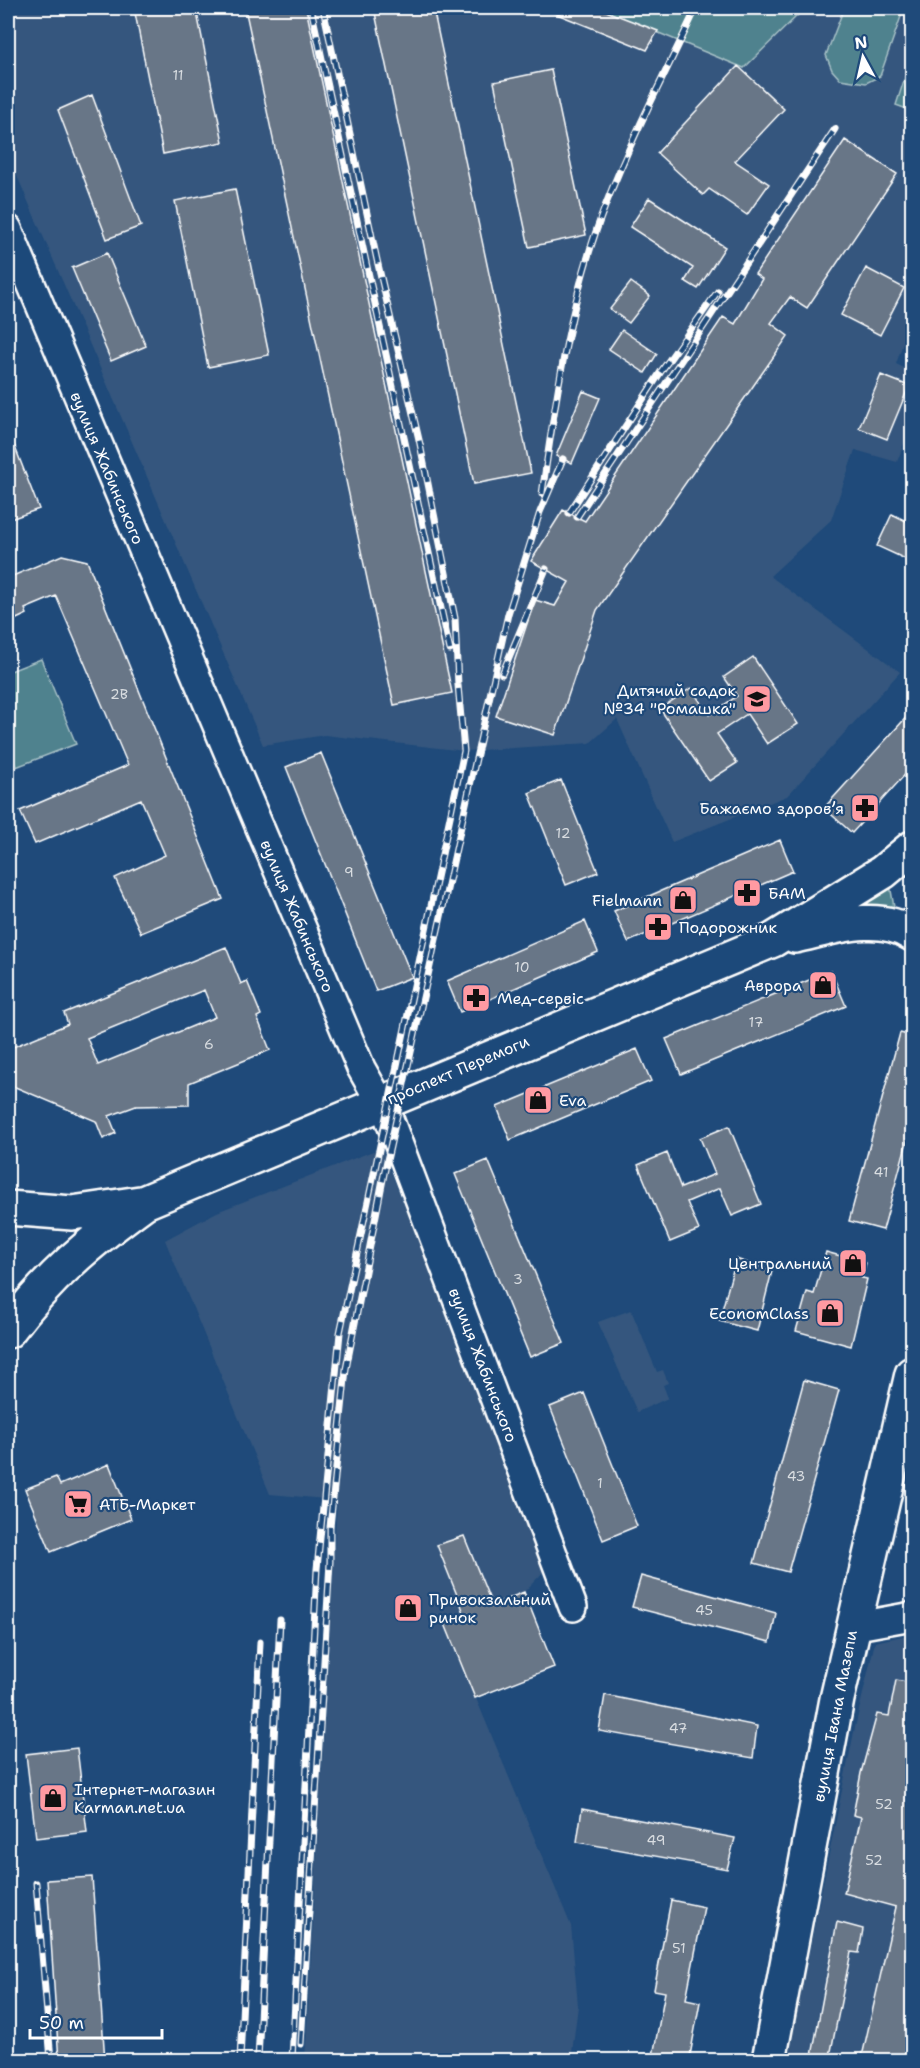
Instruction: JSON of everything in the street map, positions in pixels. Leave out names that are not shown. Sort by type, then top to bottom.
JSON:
[{"type":"main road","name":"проспект Перемоги","points":[[8,1208],[72,1213],[145,1202],[773,940],[883,872],[912,848]]},
{"type":"main road","name":"проспект Перемоги","points":[[773,940],[862,922],[886,923],[912,934]]},
{"type":"main road","name":"проспект Перемоги","points":[[8,1331],[36,1294],[78,1254],[145,1202]]},
{"type":"main road","name":"вулиця Івана Мазепи","points":[[769,2061],[852,1627],[912,1374]]},
{"type":"street","name":"вулиця Жабинського","points":[[8,229],[361,1068],[381,1103],[506,1426],[573,1607]]},
{"type":"street","points":[[852,1627],[912,1616]]},
{"type":"shaded area","points":[[8,8],[598,8],[744,68],[805,8],[912,8],[912,316],[896,364],[912,372],[912,423],[897,462],[855,450],[831,520],[770,576],[900,672],[787,796],[672,842],[617,719],[590,743],[465,751],[325,735],[263,745],[8,155]]},
{"type":"shaded area","name":"Привокзальний ринок","points":[[381,1148],[551,1564],[524,1592],[445,1624],[571,1926],[578,2006],[571,2060],[305,2060],[337,1500],[270,1494],[165,1240],[217,1212]]},
{"type":"shaded area","points":[[631,1310],[657,1372],[663,1370],[668,1383],[663,1385],[668,1398],[637,1412],[598,1322]]},
{"type":"shaded area","points":[[912,1634],[912,2060],[787,2060],[854,1732],[875,1642]]},
{"type":"green space","points":[[598,8],[805,8],[744,68]]},
{"type":"green space","points":[[844,8],[904,8],[880,76],[866,83],[840,79],[832,70],[826,55]]},
{"type":"green space","points":[[912,60],[912,111],[896,105]]},
{"type":"green space","points":[[41,659],[76,744],[16,767],[8,745],[8,672]]},
{"type":"green space","points":[[890,885],[894,907],[867,905],[864,897]]},
{"type":"building","points":[[134,8],[196,8],[223,142],[163,154]]},
{"type":"building","points":[[245,8],[306,8],[452,693],[394,705]]},
{"type":"building","points":[[374,8],[433,8],[531,473],[474,484]]},
{"type":"building","points":[[542,8],[598,8],[658,31],[647,50]]},
{"type":"building","points":[[738,66],[784,109],[735,161],[769,184],[747,215],[709,189],[703,195],[657,153]]},
{"type":"building","points":[[551,70],[586,235],[529,247],[494,82]]},
{"type":"building","points":[[92,95],[141,226],[107,239],[58,110]]},
{"type":"building","points":[[845,140],[897,174],[807,308],[790,297],[771,323],[788,336],[597,610],[555,735],[496,716],[535,600],[555,606],[569,582],[531,561],[563,510],[585,521],[723,317],[735,324],[762,279],[755,274]]},
{"type":"building","points":[[235,189],[269,355],[208,367],[175,201]]},
{"type":"building","points":[[649,198],[725,247],[698,289],[685,281],[693,268],[630,227]]},
{"type":"building","points":[[107,253],[146,346],[111,361],[72,268]]},
{"type":"building","points":[[866,268],[904,288],[880,335],[841,315]]},
{"type":"building","points":[[631,282],[650,296],[629,323],[610,309]]},
{"type":"building","points":[[622,330],[657,354],[645,373],[609,349]]},
{"type":"building","points":[[881,375],[909,386],[887,439],[859,428]]},
{"type":"building","points":[[583,391],[600,398],[572,463],[556,456]]},
{"type":"building","points":[[8,429],[39,509],[8,520]]},
{"type":"building","points":[[892,514],[912,524],[912,562],[877,546]]},
{"type":"building","points":[[62,555],[87,561],[223,899],[141,933],[115,878],[165,855],[141,799],[35,844],[20,811],[128,765],[56,596],[25,609],[27,614],[8,623],[8,578]]},
{"type":"building","points":[[753,657],[798,724],[767,744],[747,714],[717,734],[737,763],[709,781],[660,709],[691,688],[709,715],[737,696],[724,677]]},
{"type":"building","points":[[912,711],[912,767],[852,833],[824,808]]},
{"type":"building","points":[[321,753],[412,977],[376,991],[286,767]]},
{"type":"building","points":[[561,780],[598,872],[566,885],[529,793]]},
{"type":"building","points":[[780,840],[793,871],[628,942],[614,911]]},
{"type":"building","points":[[585,921],[598,952],[460,1012],[447,981]]},
{"type":"building","points":[[226,947],[241,984],[247,981],[261,1015],[257,1017],[270,1050],[189,1083],[189,1105],[136,1106],[109,1116],[116,1133],[103,1139],[96,1121],[8,1084],[8,1049],[68,1024],[64,1013]],"holes":[[[204,990],[215,1017],[98,1065],[87,1038]]]},
{"type":"building","points":[[831,971],[846,1006],[681,1074],[666,1039]]},
{"type":"building","points":[[900,1033],[912,1036],[912,1123],[883,1230],[849,1221]]},
{"type":"building","points":[[637,1049],[651,1081],[510,1140],[497,1107]]},
{"type":"building","points":[[729,1126],[761,1204],[732,1216],[720,1188],[687,1202],[699,1230],[670,1242],[638,1165],[667,1153],[681,1188],[715,1174],[700,1138]]},
{"type":"building","points":[[488,1160],[564,1343],[530,1357],[455,1174]]},
{"type":"building","name":"EconomClass","points":[[826,1252],[866,1263],[862,1278],[867,1279],[851,1346],[796,1331],[807,1292],[814,1294]]},
{"type":"building","points":[[736,1259],[772,1271],[757,1331],[719,1321]]},
{"type":"building","points":[[804,1380],[839,1390],[788,1572],[754,1563]]},
{"type":"building","points":[[584,1393],[637,1526],[603,1540],[550,1407]]},
{"type":"building","name":"АТБ-Маркет","points":[[109,1464],[131,1519],[51,1552],[25,1489],[56,1477],[60,1485]]},
{"type":"building","points":[[464,1536],[492,1605],[524,1592],[554,1667],[475,1698],[445,1624],[465,1615],[437,1545]]},
{"type":"building","points":[[641,1576],[776,1613],[770,1642],[632,1607]]},
{"type":"building","points":[[896,1680],[912,1683],[912,2061],[861,2061],[896,1907],[844,1893],[861,1817],[853,1815],[861,1773],[877,1714],[889,1716]]},
{"type":"building","points":[[605,1695],[757,1726],[753,1758],[599,1731]]},
{"type":"building","points":[[77,1748],[87,1832],[36,1838],[26,1754]]},
{"type":"building","points":[[582,1809],[735,1838],[727,1869],[577,1842]]},
{"type":"building","points":[[92,1877],[105,2061],[59,2061],[47,1880]]},
{"type":"building","points":[[671,1900],[704,1907],[686,1999],[700,2002],[689,2061],[652,2061],[665,1992],[654,1990]]},
{"type":"building","points":[[837,1922],[863,1929],[859,1953],[851,1952],[829,2061],[811,2061]]},
{"type":"railway","points":[[311,8],[450,650]]},
{"type":"railway","points":[[292,2060],[317,1569],[340,1333],[464,751],[455,618],[420,444],[377,260],[323,8]]},
{"type":"railway","points":[[542,494],[566,347],[593,239],[637,132],[694,13],[699,8]]},
{"type":"railway","points":[[577,517],[835,129]]},
{"type":"railway","points":[[569,513],[662,370],[718,291]]},
{"type":"railway","points":[[301,2044],[330,1562],[330,1527],[346,1369],[384,1174],[508,614],[540,512],[563,459]]},
{"type":"railway","points":[[502,674],[546,569]]},
{"type":"railway","points":[[258,2060],[280,1620]]},
{"type":"railway","points":[[240,2060],[260,1642]]},
{"type":"railway","points":[[36,1883],[51,2060]]},
{"type":"place","name":"Дитячий садок №34 \"Ромашка\"","points":[[757,699]]},
{"type":"place","name":"Бажаємо здоровʼя","points":[[865,808]]},
{"type":"place","name":"БАМ","points":[[747,893]]},
{"type":"place","name":"Fielmann","points":[[683,900]]},
{"type":"place","name":"Подорожник","points":[[658,927]]},
{"type":"place","name":"Аврора","points":[[823,985]]},
{"type":"place","name":"Мед-сервіс","points":[[476,998]]},
{"type":"place","name":"Eva","points":[[538,1100]]},
{"type":"place","name":"Центральний","points":[[853,1263]]},
{"type":"place","name":"EconomClass","points":[[830,1313]]},
{"type":"place","name":"АТБ-Маркет","points":[[78,1504]]},
{"type":"place","name":"Привокзальний ринок","points":[[408,1608]]},
{"type":"place","name":"Інтернет-магазин Karman.net.ua","points":[[53,1798]]}]
